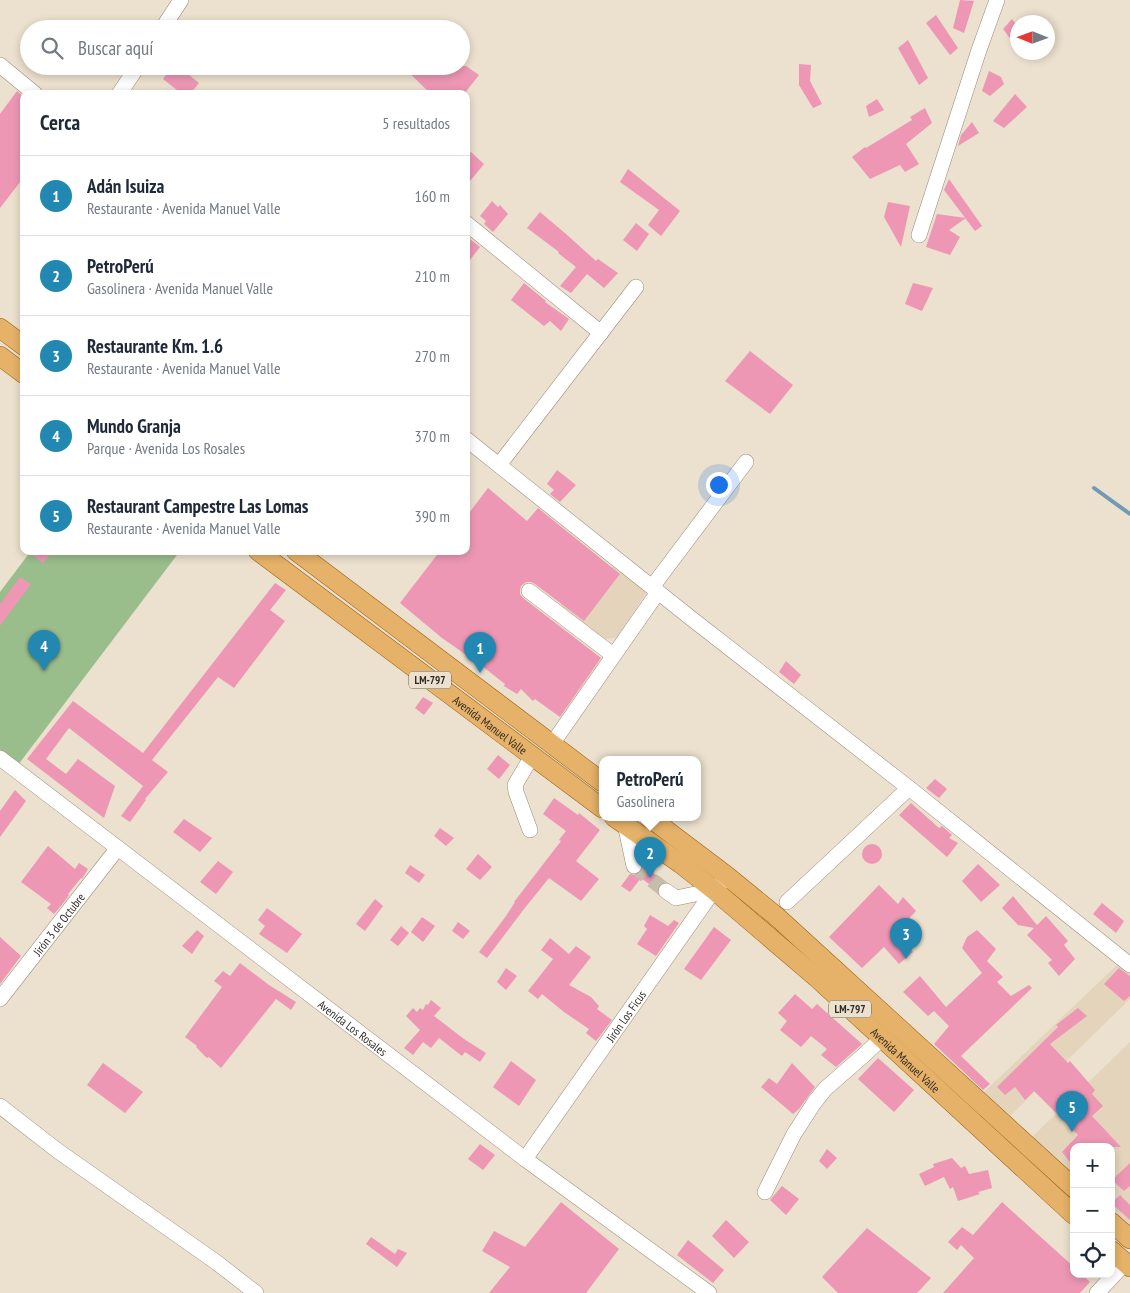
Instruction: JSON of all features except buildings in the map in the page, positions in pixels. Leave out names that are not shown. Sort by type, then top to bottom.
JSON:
[{"type":"main road","points":[[0,328],[20,343]]},
{"type":"main road","points":[[0,356],[20,371]]},
{"type":"main road","name":"Avenida Manuel Valle","points":[[263,555],[599,806]]},
{"type":"main road","name":"Avenida Manuel Valle","points":[[301,555],[599,780]]},
{"type":"main road","name":"Avenida Manuel Valle","points":[[620,821],[714,890],[817,978],[1070,1211]]},
{"type":"main road","name":"Avenida Manuel Valle","points":[[654,821],[776,916],[1070,1184]]},
{"type":"main road","points":[[1115,1226],[1130,1239]]},
{"type":"main road","points":[[1115,1254],[1128,1265]]},
{"type":"street","points":[[168,20],[182,0]]},
{"type":"street","points":[[919,235],[997,0]]},
{"type":"street","points":[[0,65],[30,90]]},
{"type":"street","points":[[122,90],[132,75]]},
{"type":"street","points":[[470,225],[601,333]]},
{"type":"street","points":[[499,465],[636,287]]},
{"type":"street","points":[[470,442],[655,590],[909,788],[1130,965]]},
{"type":"street","points":[[552,744],[614,655],[655,590],[746,462]]},
{"type":"street","points":[[529,591],[614,655]]},
{"type":"street","points":[[530,830],[515,785],[532,756]]},
{"type":"street","name":"Avenida Los Rosales","points":[[0,758],[526,1159],[709,1293]]},
{"type":"street","points":[[787,902],[909,788]]},
{"type":"street","points":[[620,821],[634,866]]},
{"type":"street","name":"Jirón 3 de Octubre","points":[[0,999],[118,849]]},
{"type":"street","name":"Jirón Los Ficus","points":[[526,1159],[714,890],[727,876]]},
{"type":"street","points":[[695,918],[671,895],[714,890]]},
{"type":"street","points":[[765,1192],[794,1134],[814,1102],[825,1089],[882,1038]]},
{"type":"street","points":[[0,1106],[58,1151],[216,1262],[256,1293]]},
{"type":"street","points":[[1097,1293],[1128,1265]]},
{"type":"shaded area","points":[[616,563],[649,589],[616,638],[603,639],[560,606],[583,576],[596,587]]},
{"type":"shaded area","points":[[1119,963],[1130,971],[1130,999],[1008,1118],[982,1094]]},
{"type":"shaded area","points":[[1130,1042],[1130,1227],[1115,1214],[1115,1143],[1070,1143],[1070,1173],[1031,1138]]},
{"type":"green space","points":[[28,555],[177,555],[18,765],[0,750],[0,592]]},
{"type":"waterway","points":[[1094,488],[1130,514]]},
{"type":"tunnel","points":[[634,866],[666,891]]},
{"type":"place","name":"Mundo Granja","points":[[44,671]]},
{"type":"place","name":"Adán Isuiza","points":[[480,673]]},
{"type":"place","name":"PetroPerú","points":[[650,878]]},
{"type":"place","name":"Restaurante Km. 1.6","points":[[906,959]]},
{"type":"place","name":"Restaurant Campestre Las Lomas","points":[[1072,1132]]}]
